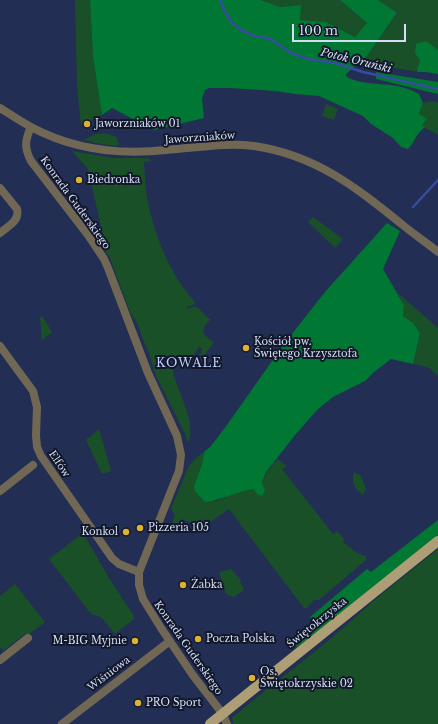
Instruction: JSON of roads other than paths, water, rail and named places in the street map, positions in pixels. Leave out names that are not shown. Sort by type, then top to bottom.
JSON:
[{"type":"main road","name":"Świętokrzyska","points":[[210,724],[438,541]]},
{"type":"street","points":[[0,108],[31,127]]},
{"type":"street","name":"Jaworzniaków","points":[[31,127],[69,142],[107,151],[136,152],[220,145],[238,145],[254,146],[286,153],[321,167],[348,183],[438,252]]},
{"type":"street","name":"Konrada Guderskiego","points":[[31,127],[25,144],[28,154],[104,259],[148,373],[175,430],[180,447],[180,471],[140,572],[139,585],[143,598],[170,641],[192,674],[222,713],[227,724]]},
{"type":"street","points":[[0,188],[17,209],[18,214],[14,222],[0,233]]},
{"type":"street","name":"Elfów","points":[[0,346],[33,391],[37,407],[37,447],[42,456],[112,558],[119,564],[140,572]]},
{"type":"street","points":[[0,491],[33,465]]},
{"type":"street","points":[[0,660],[28,638]]},
{"type":"street","name":"Wiśniowa","points":[[62,724],[170,641]]},
{"type":"waterway","name":"Potok Oruński","points":[[220,0],[232,23],[241,30],[254,36],[264,37],[274,41],[291,53],[308,59],[335,63],[363,72],[438,89]]},
{"type":"waterway","points":[[413,207],[438,180]]},
{"type":"place","name":"Jaworzniaków 01","points":[[87,124]]},
{"type":"place","name":"Biedronka","points":[[79,180]]},
{"type":"place","name":"Kościół pw. Świętego Krzysztofa","points":[[246,348]]},
{"type":"place","name":"Pizzeria 105","points":[[140,528]]},
{"type":"place","name":"Konkol","points":[[126,532]]},
{"type":"place","name":"Żabka","points":[[183,585]]},
{"type":"place","name":"Poczta Polska","points":[[198,639]]},
{"type":"place","name":"M-BIG Myjnie","points":[[135,641]]},
{"type":"place","name":"Os. Świętokrzyskie 02","points":[[252,678]]},
{"type":"place","name":"PRO Sport","points":[[138,703]]},
{"type":"district","name":"KOWALE","points":[[189,364]]}]
